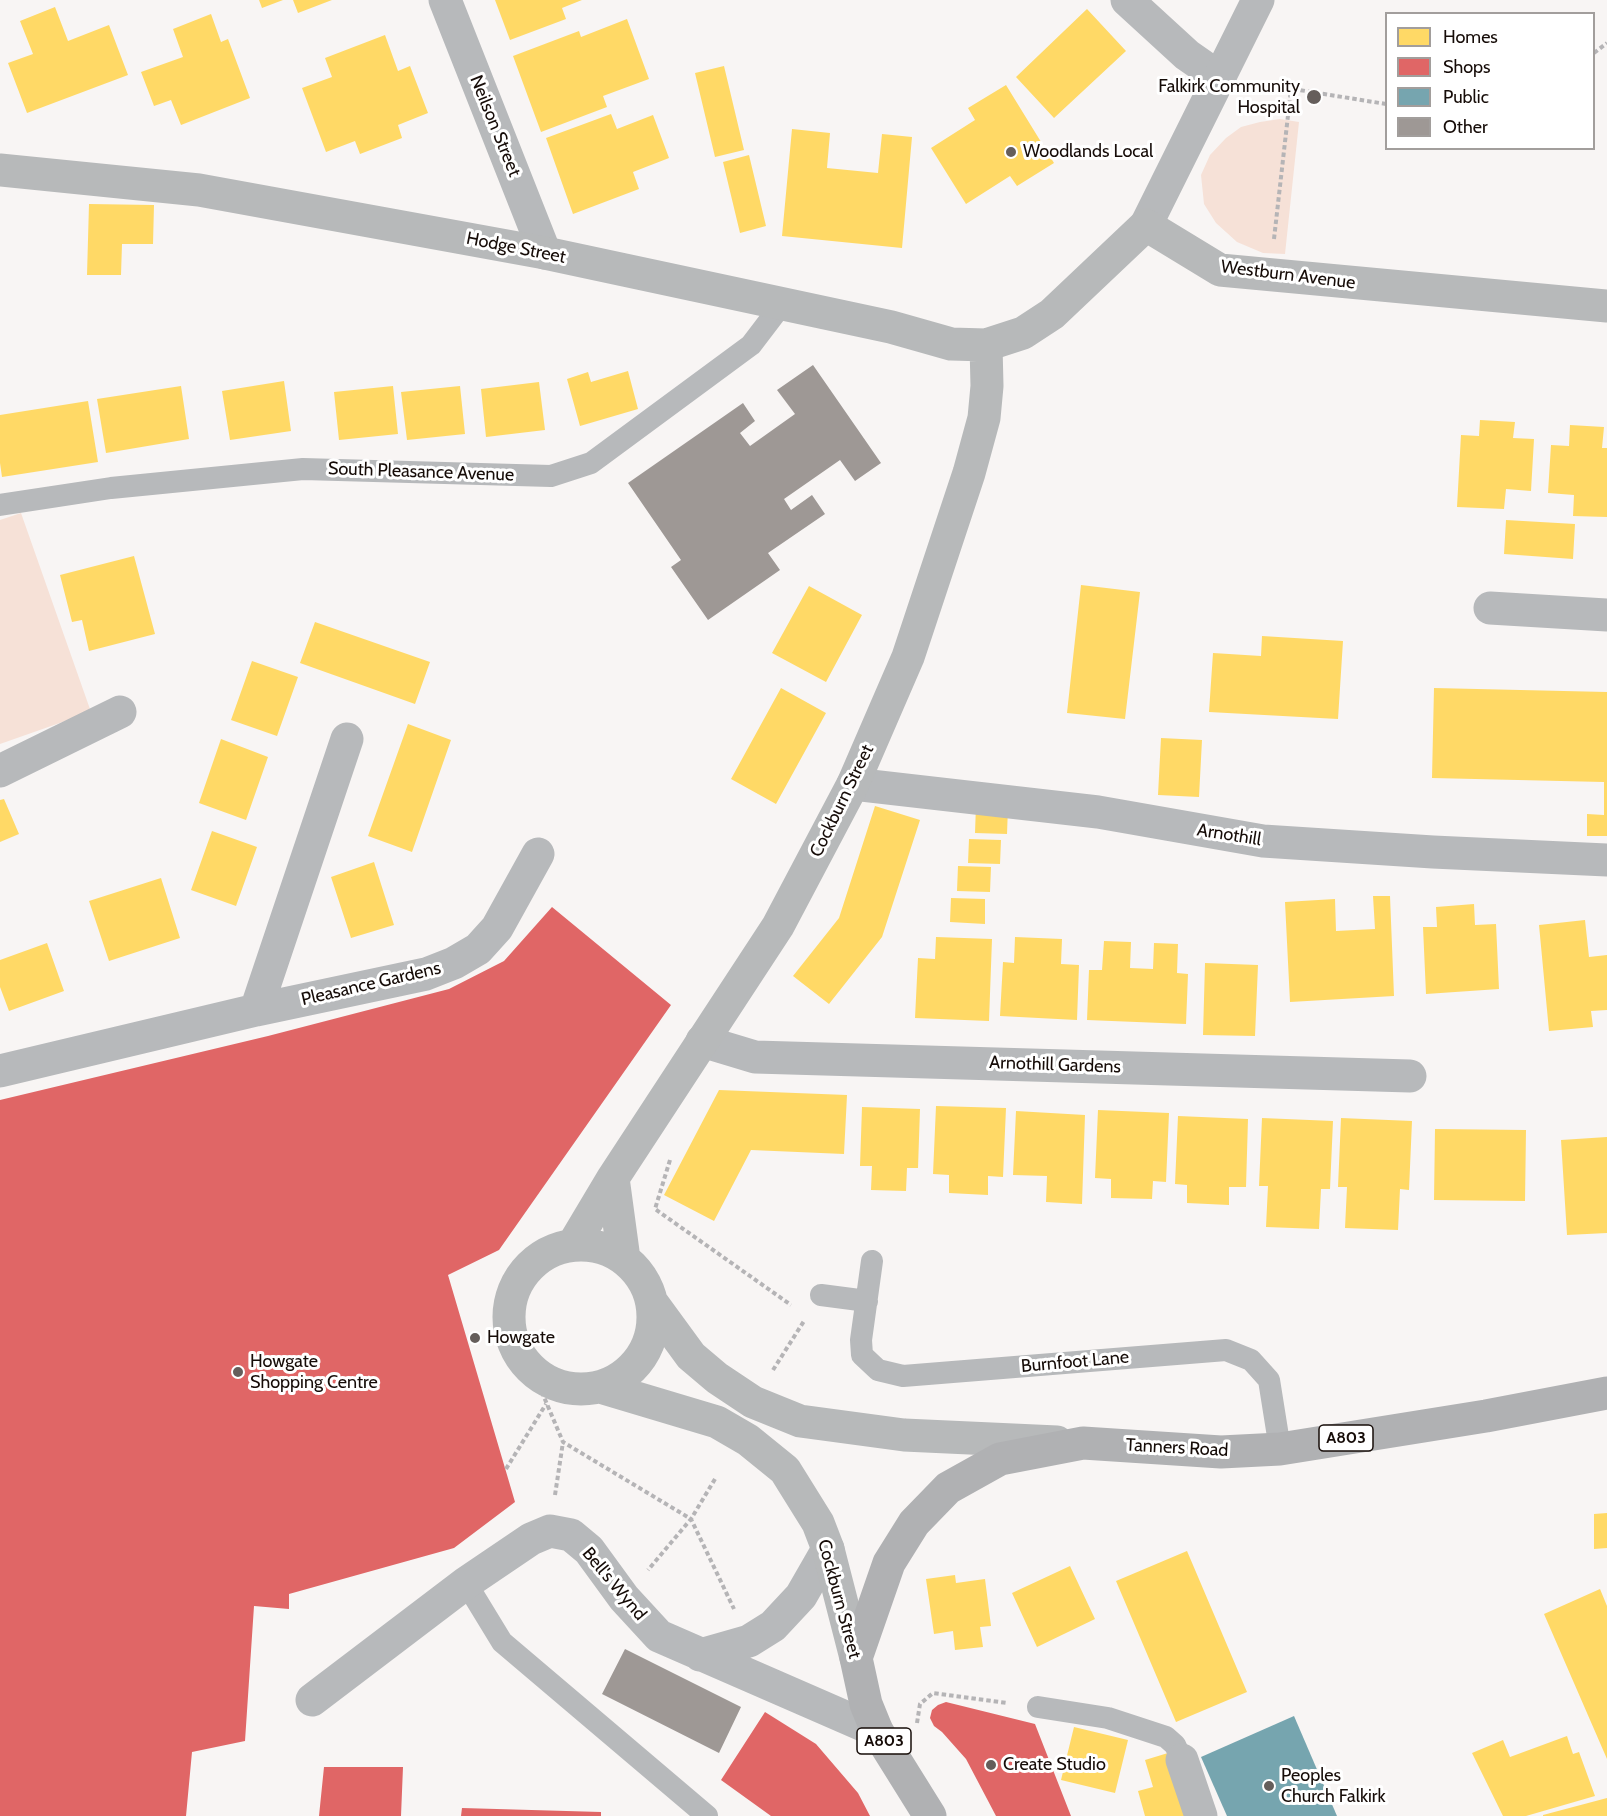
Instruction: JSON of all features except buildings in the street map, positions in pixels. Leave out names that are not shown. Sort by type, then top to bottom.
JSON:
[{"type":"main road","name":"Hodge Street","points":[[0,170],[199,190],[545,253],[891,327],[951,344],[986,345]]},
{"type":"main road","name":"Westburn Avenue","points":[[1146,225],[1220,270],[1607,306]]},
{"type":"main road","points":[[986,345],[1023,333],[1052,314],[1146,225]]},
{"type":"main road","name":"Cockburn Street","points":[[573,1245],[613,1178],[778,926],[853,784],[908,657],[969,473],[984,418],[987,387],[986,345]]},
{"type":"main road","points":[[613,1178],[624,1259]]},
{"type":"main road","name":"Cockburn Street","points":[[653,1304],[653,1329],[643,1356],[626,1375],[600,1387],[575,1389],[564,1387],[532,1371],[513,1344],[508,1320],[515,1287],[529,1266],[549,1252],[573,1245],[602,1247],[624,1259],[644,1280],[653,1304],[691,1356],[717,1378],[753,1402],[800,1421],[904,1436],[1083,1443]]},
{"type":"main road","name":"Cockburn Street","points":[[600,1387],[717,1422],[748,1440],[785,1470],[818,1523],[828,1549],[866,1704],[877,1731],[930,1816]]},
{"type":"main road","name":"Tanners Road","points":[[856,1658],[889,1563],[914,1522],[948,1488],[1000,1459],[1083,1443],[1221,1452],[1280,1449],[1486,1416],[1607,1393]]},
{"type":"street","name":"Neilson Street","points":[[445,0],[545,253]]},
{"type":"street","points":[[1127,0],[1187,55],[1220,78]]},
{"type":"street","points":[[1146,225],[1258,0]]},
{"type":"street","points":[[1490,608],[1607,615]]},
{"type":"street","points":[[0,771],[120,712]]},
{"type":"street","points":[[256,1010],[346,739]]},
{"type":"street","name":"Arnothill","points":[[853,784],[1098,812],[1263,841],[1607,860]]},
{"type":"street","name":"Pleasance Gardens","points":[[0,1071],[256,1010],[426,974],[454,963],[478,949],[498,928],[538,854]]},
{"type":"street","name":"Arnothill Gardens","points":[[702,1041],[755,1057],[1410,1076]]},
{"type":"street","points":[[312,1700],[465,1583],[531,1539],[550,1531]]},
{"type":"street","name":"Bell's Wynd","points":[[550,1531],[570,1535],[589,1550],[624,1598],[659,1636],[877,1731]]},
{"type":"street","points":[[700,1655],[749,1641],[773,1626],[801,1596],[828,1549]]},
{"type":"street","points":[[1182,1760],[1201,1816]]},
{"type":"lane","name":"South Pleasance Avenue","points":[[0,505],[111,488],[303,469],[551,476],[591,463],[751,345],[783,303]]},
{"type":"lane","name":"Burnfoot Lane","points":[[872,1261],[861,1340],[862,1355],[878,1370],[903,1376],[1226,1350],[1251,1360],[1269,1380],[1280,1449]]},
{"type":"lane","points":[[821,1295],[867,1301]]},
{"type":"lane","points":[[465,1583],[502,1642],[707,1816]]},
{"type":"lane","points":[[1038,1707],[1108,1718],[1166,1737],[1175,1745],[1182,1760]]},
{"type":"path","points":[[1220,78],[1385,104]]},
{"type":"path","points":[[1271,275],[1291,88]]},
{"type":"path","points":[[673,1153],[655,1209],[806,1316]]},
{"type":"path","points":[[772,1372],[821,1295]]},
{"type":"path","points":[[532,1371],[563,1442],[550,1531]]},
{"type":"path","points":[[506,1469],[546,1404]]},
{"type":"path","points":[[563,1442],[691,1519],[749,1641]]},
{"type":"path","points":[[624,1598],[691,1519],[715,1479]]},
{"type":"path","points":[[921,1731],[916,1721],[920,1704],[933,1693],[1038,1707]]},
{"type":"shaded area","points":[[1280,119],[1299,122],[1285,254],[1263,253],[1237,242],[1216,223],[1204,204],[1201,175],[1210,155],[1226,138],[1241,127]]},
{"type":"shaded area","points":[[21,513],[91,712],[0,744],[0,520]]},
{"type":"place","name":"Falkirk Community Hospital","points":[[1314,97]]},
{"type":"place","name":"Woodlands Local","points":[[1011,152]]},
{"type":"place","name":"Howgate","points":[[475,1338]]},
{"type":"place","name":"Howgate Shopping Centre","points":[[238,1372]]},
{"type":"place","name":"Create Studio","points":[[991,1765]]},
{"type":"place","name":"Peoples Church Falkirk","points":[[1269,1786]]}]
